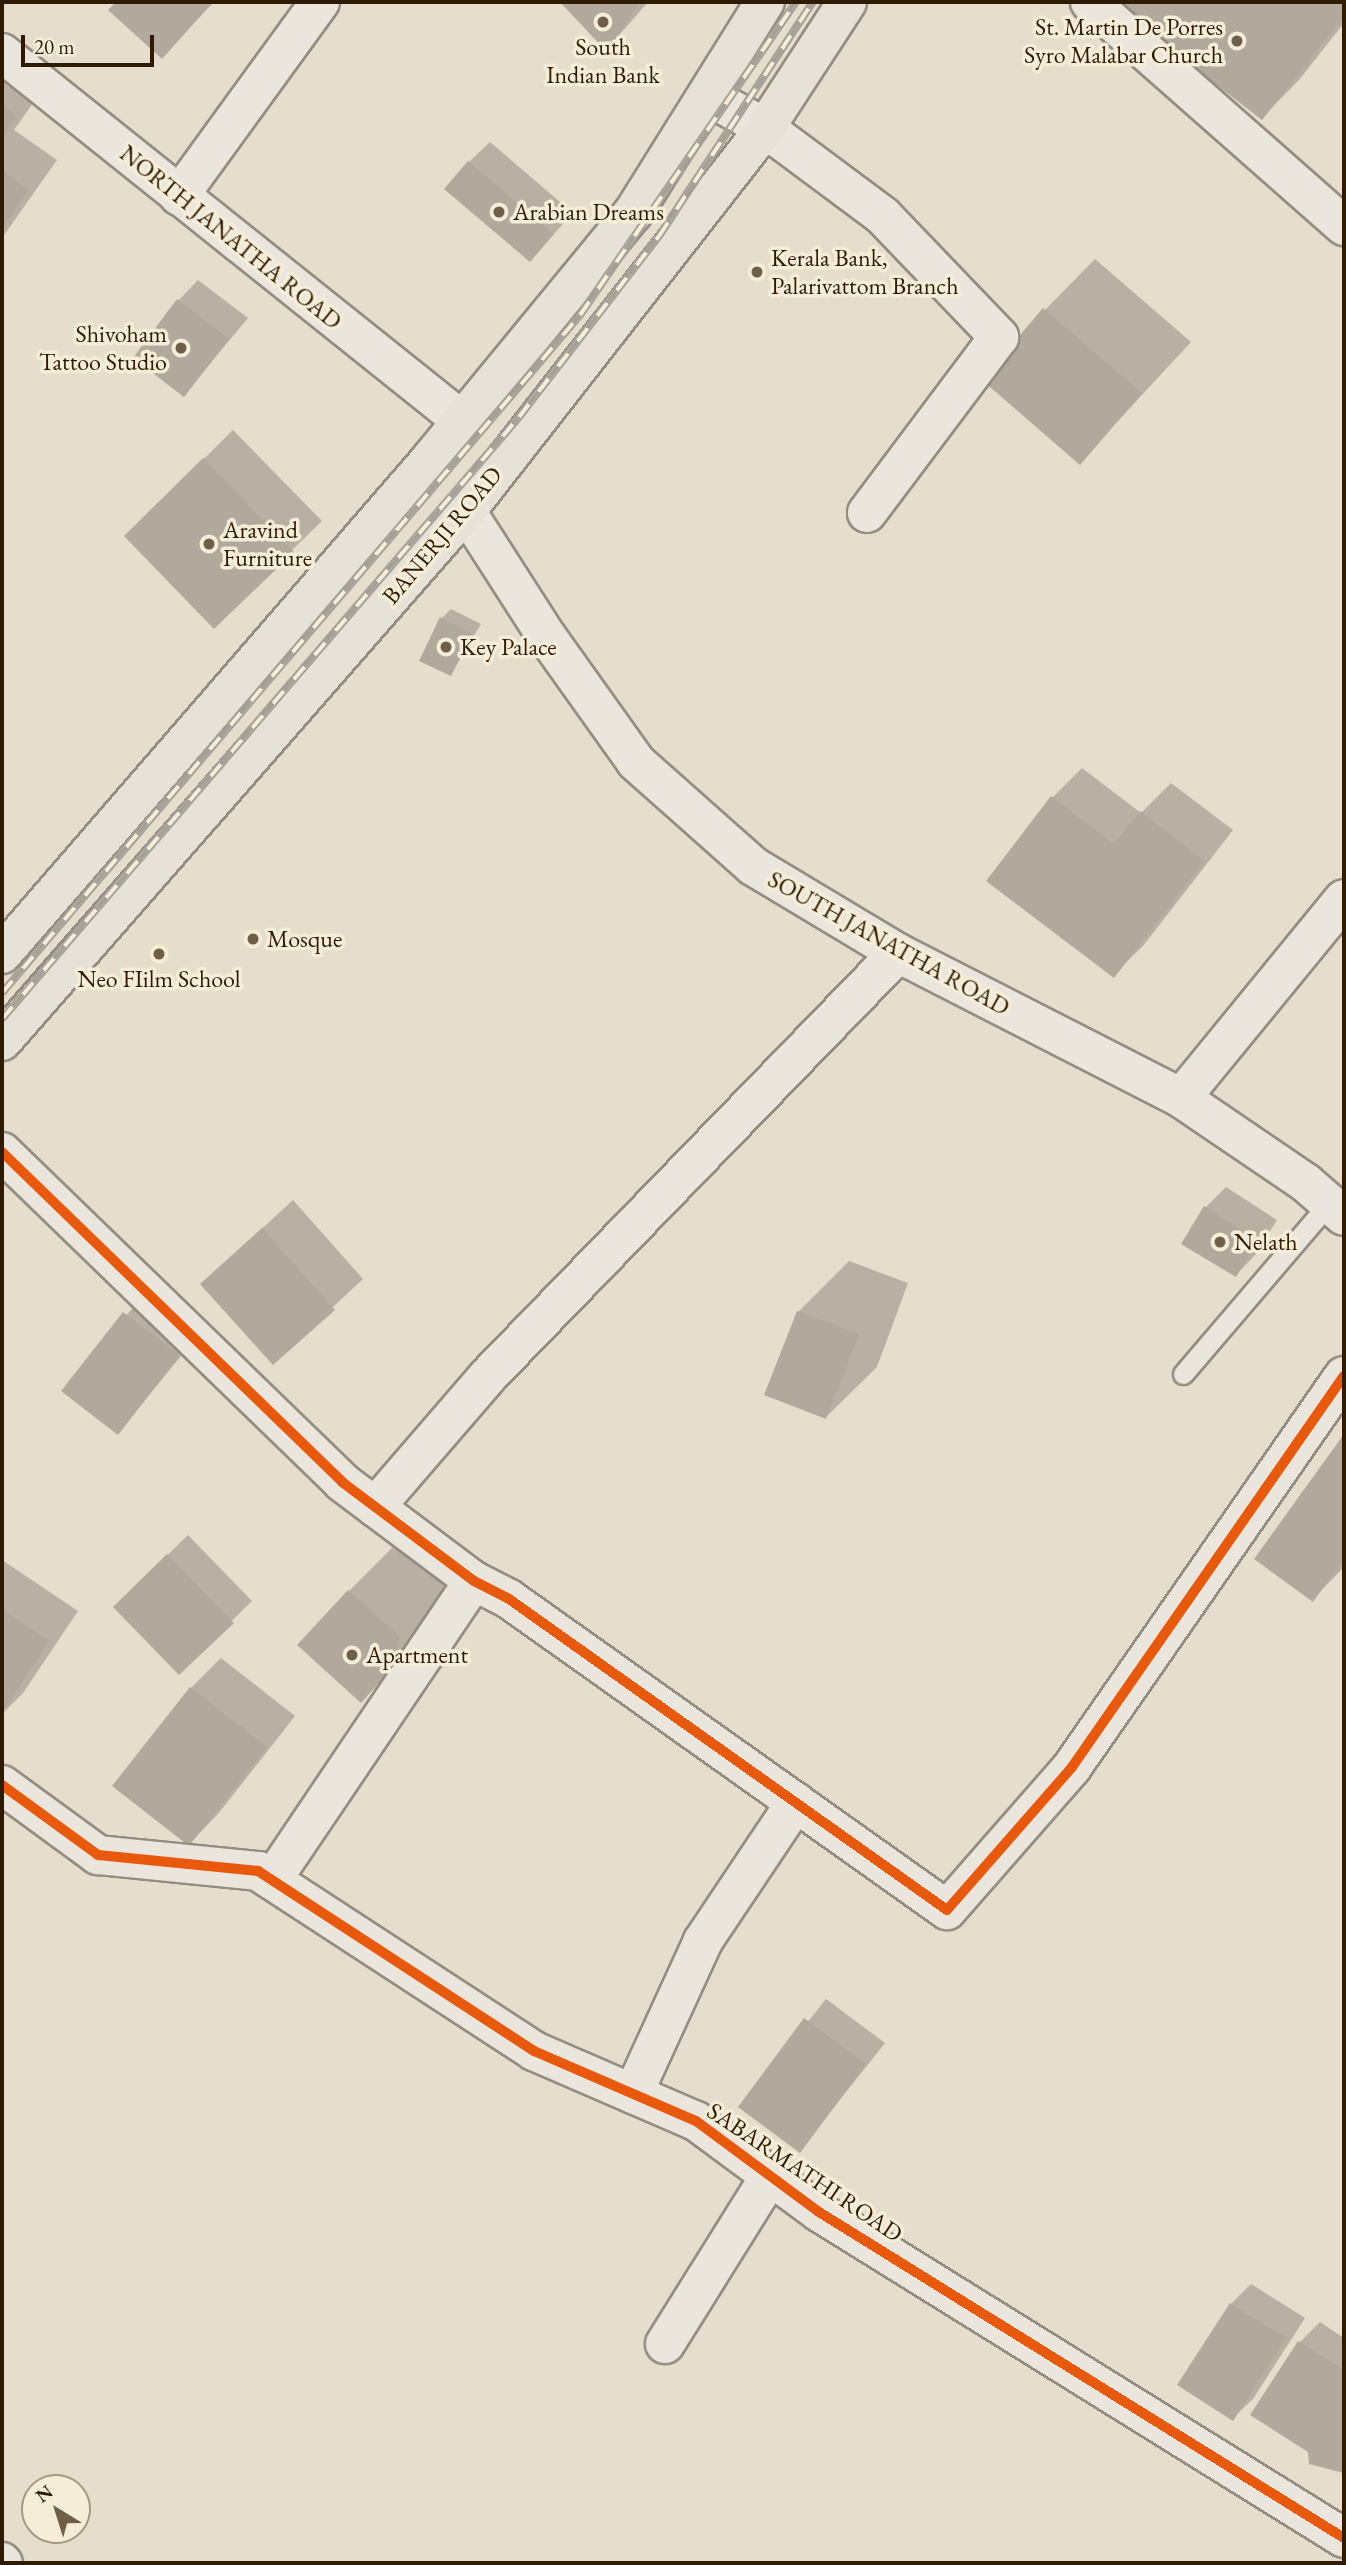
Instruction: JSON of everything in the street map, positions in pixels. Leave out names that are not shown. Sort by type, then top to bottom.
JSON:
[{"type":"main road","points":[[64,969],[11,944],[461,420],[633,213],[765,2]]},
{"type":"main road","name":"BANERJI ROAD","points":[[2,1041],[466,511],[765,128],[847,2]]},
{"type":"street","points":[[179,196],[320,2]]},
{"type":"street","points":[[1090,2],[1344,226]]},
{"type":"street","name":"NORTH JANATHA ROAD","points":[[2,53],[461,420]]},
{"type":"street","points":[[708,96],[765,128],[883,216],[999,337],[867,513]]},
{"type":"street","name":"SOUTH JANATHA ROAD","points":[[466,511],[547,637],[636,762],[753,866],[898,953],[1181,1098],[1306,1183],[1336,1210]]},
{"type":"street","points":[[1181,1098],[1344,899]]},
{"type":"street","points":[[375,1507],[488,1376],[898,953]]},
{"type":"street","points":[[2,1152],[342,1482],[474,1581],[509,1598],[947,1910],[1072,1767],[1344,1376]]},
{"type":"street","points":[[272,1880],[474,1581]]},
{"type":"street","name":"SABARMATHI ROAD","points":[[2,1785],[98,1855],[258,1871],[534,2051],[696,2121],[819,2211],[1344,2538]]},
{"type":"street","points":[[633,2094],[704,1941],[796,1802]]},
{"type":"street","points":[[665,2344],[770,2176]]},
{"type":"lane","points":[[1183,1374],[1336,1210]]},
{"type":"building","points":[[116,2],[213,2],[162,59],[108,10]]},
{"type":"building","points":[[560,2],[640,2],[607,52]]},
{"type":"building","name":"St. Martin De Porres Syro Malabar Church","points":[[1108,2],[1344,2],[1344,17],[1262,120],[1196,69],[1176,64]]},
{"type":"building","points":[[2,105],[17,116],[2,138]]},
{"type":"building","name":"Arabian Dreams","points":[[468,161],[554,234],[530,262],[444,189]]},
{"type":"building","points":[[2,171],[29,190],[2,229]]},
{"type":"building","name":"Shivoham Tattoo Studio","points":[[177,299],[229,339],[184,397],[133,358]]},
{"type":"building","points":[[1043,308],[1142,393],[1080,465],[982,380]]},
{"type":"building","name":"Aravind Furniture","points":[[203,458],[294,552],[214,629],[124,536]]},
{"type":"building","name":"Key Palace","points":[[440,617],[472,634],[451,676],[419,661]]},
{"type":"building","points":[[1051,796],[1114,844],[1140,811],[1204,861],[1114,978],[986,881]]},
{"type":"building","name":"Nelath","points":[[1204,1206],[1258,1241],[1236,1277],[1181,1244]]},
{"type":"building","points":[[262,1228],[335,1310],[273,1365],[200,1284]]},
{"type":"building","points":[[797,1311],[859,1334],[826,1419],[764,1395]]},
{"type":"building","points":[[123,1312],[180,1355],[118,1435],[61,1391]]},
{"type":"building","points":[[1344,1434],[1344,1558],[1313,1602],[1254,1559]]},
{"type":"building","points":[[167,1554],[234,1623],[179,1675],[113,1607]]},
{"type":"building","name":"Apartment","points":[[348,1590],[399,1636],[395,1665],[361,1703],[297,1645]]},
{"type":"building","points":[[2,1609],[49,1641],[2,1713]]},
{"type":"building","points":[[190,1687],[267,1747],[189,1846],[112,1786]]},
{"type":"building","points":[[804,2018],[866,2064],[800,2153],[738,2107]]},
{"type":"building","points":[[1230,2303],[1286,2338],[1233,2421],[1177,2385]]},
{"type":"building","points":[[1298,2341],[1344,2370],[1344,2473],[1309,2464],[1308,2452],[1250,2415]]},
{"type":"railway","points":[[2,993],[580,315],[796,2]]},
{"type":"railway","points":[[2,1019],[519,417],[659,236],[813,2]]},
{"type":"cycle path","points":[[2,1152],[342,1482],[474,1581],[509,1599],[947,1910],[1072,1767],[1344,1376]]},
{"type":"cycle path","points":[[2,1785],[98,1855],[258,1871],[534,2051],[696,2121],[819,2212],[1344,2538]]},
{"type":"place","name":"South Indian Bank","points":[[603,22]]},
{"type":"place","name":"St. Martin De Porres Syro Malabar Church","points":[[1237,41]]},
{"type":"place","name":"Arabian Dreams","points":[[499,212]]},
{"type":"place","name":"Kerala Bank, Palarivattom Branch","points":[[757,272]]},
{"type":"place","name":"Shivoham Tattoo Studio","points":[[181,348]]},
{"type":"place","name":"Aravind Furniture","points":[[209,544]]},
{"type":"place","name":"Key Palace","points":[[446,647]]},
{"type":"place","name":"Mosque","points":[[253,939]]},
{"type":"place","name":"Neo FIilm School","points":[[159,954]]},
{"type":"place","name":"Nelath","points":[[1220,1242]]},
{"type":"place","name":"Apartment","points":[[352,1655]]}]
